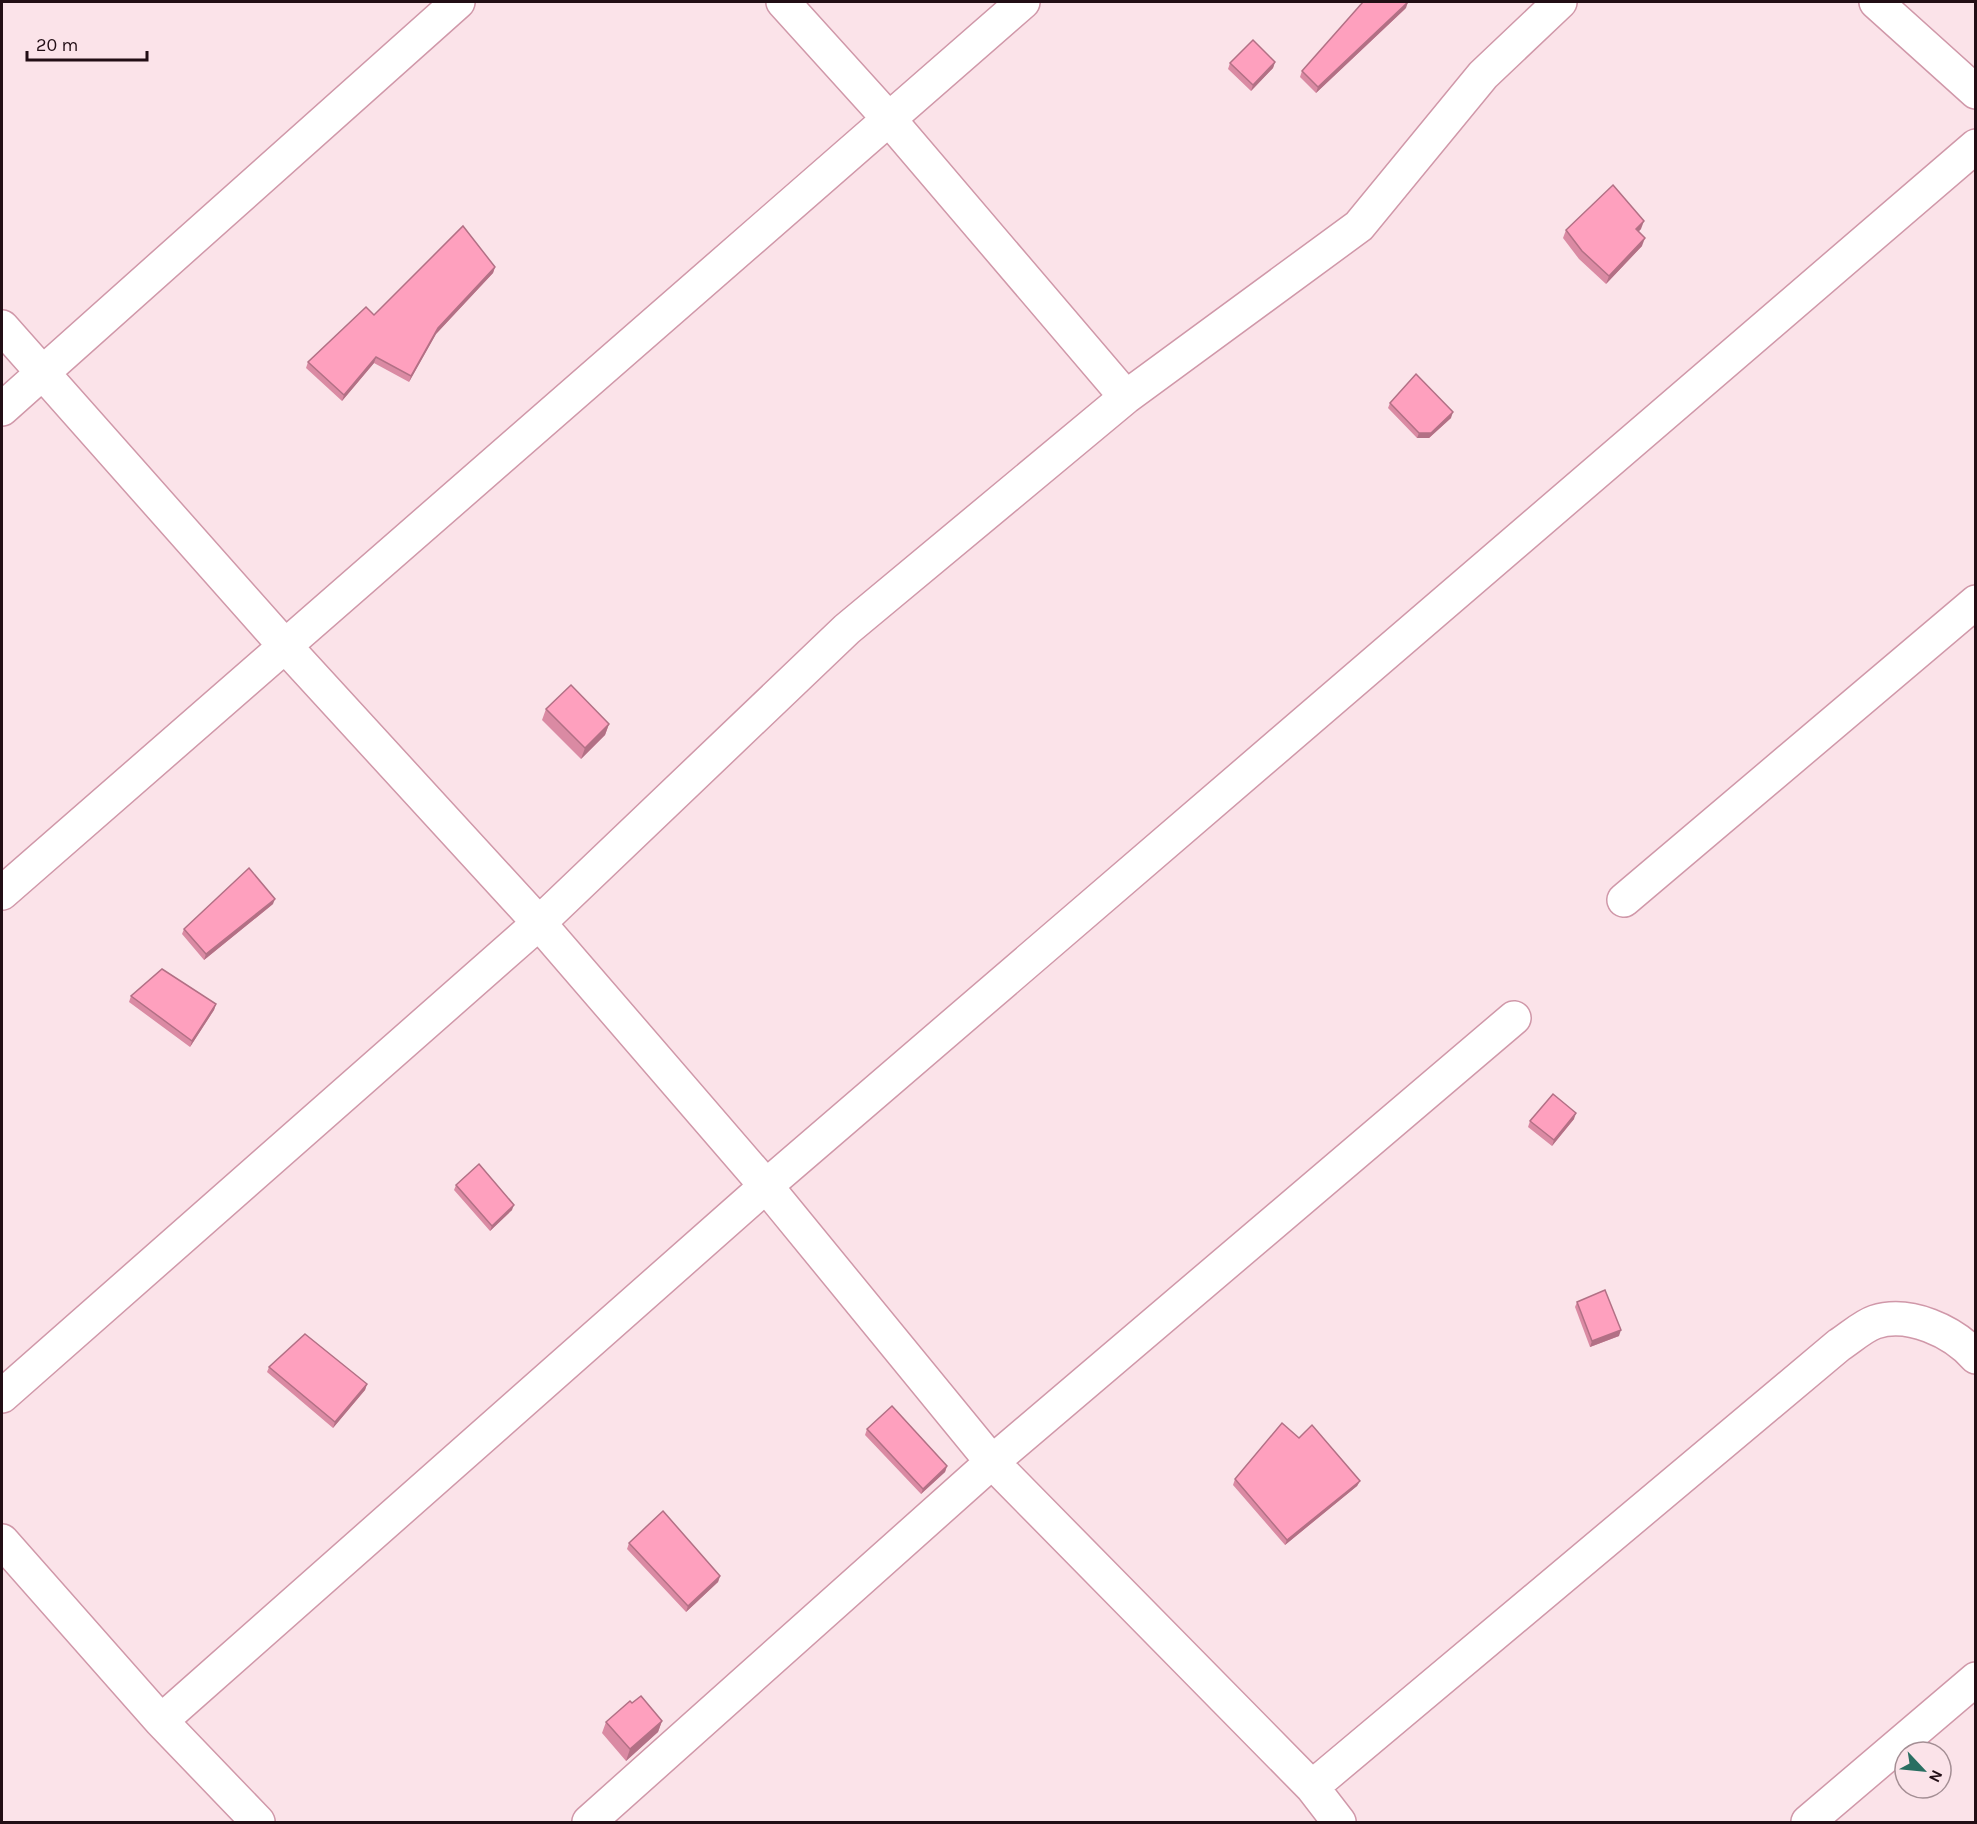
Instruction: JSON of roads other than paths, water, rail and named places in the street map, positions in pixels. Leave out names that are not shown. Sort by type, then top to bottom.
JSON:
[{"type":"street","points":[[2,409],[458,2]]},
{"type":"street","points":[[783,2],[888,118],[1126,397]]},
{"type":"street","points":[[2,893],[1023,2]]},
{"type":"street","points":[[2,1396],[539,923],[847,629],[1126,397],[1359,226],[1483,75],[1560,2]]},
{"type":"street","points":[[1876,2],[1976,92]]},
{"type":"street","points":[[161,1721],[766,1186],[1976,146]]},
{"type":"street","points":[[2,327],[285,646],[539,923],[766,1186],[992,1462],[1312,1787],[1339,1822]]},
{"type":"street","points":[[1624,900],[1976,602]]},
{"type":"street","points":[[589,1822],[992,1462],[1514,1018]]},
{"type":"street","points":[[1312,1787],[1830,1353],[1874,1322],[1919,1321],[1966,1347],[1976,1357]]},
{"type":"street","points":[[2,1541],[161,1721],[258,1822]]},
{"type":"street","points":[[1808,1822],[1976,1679]]}]
